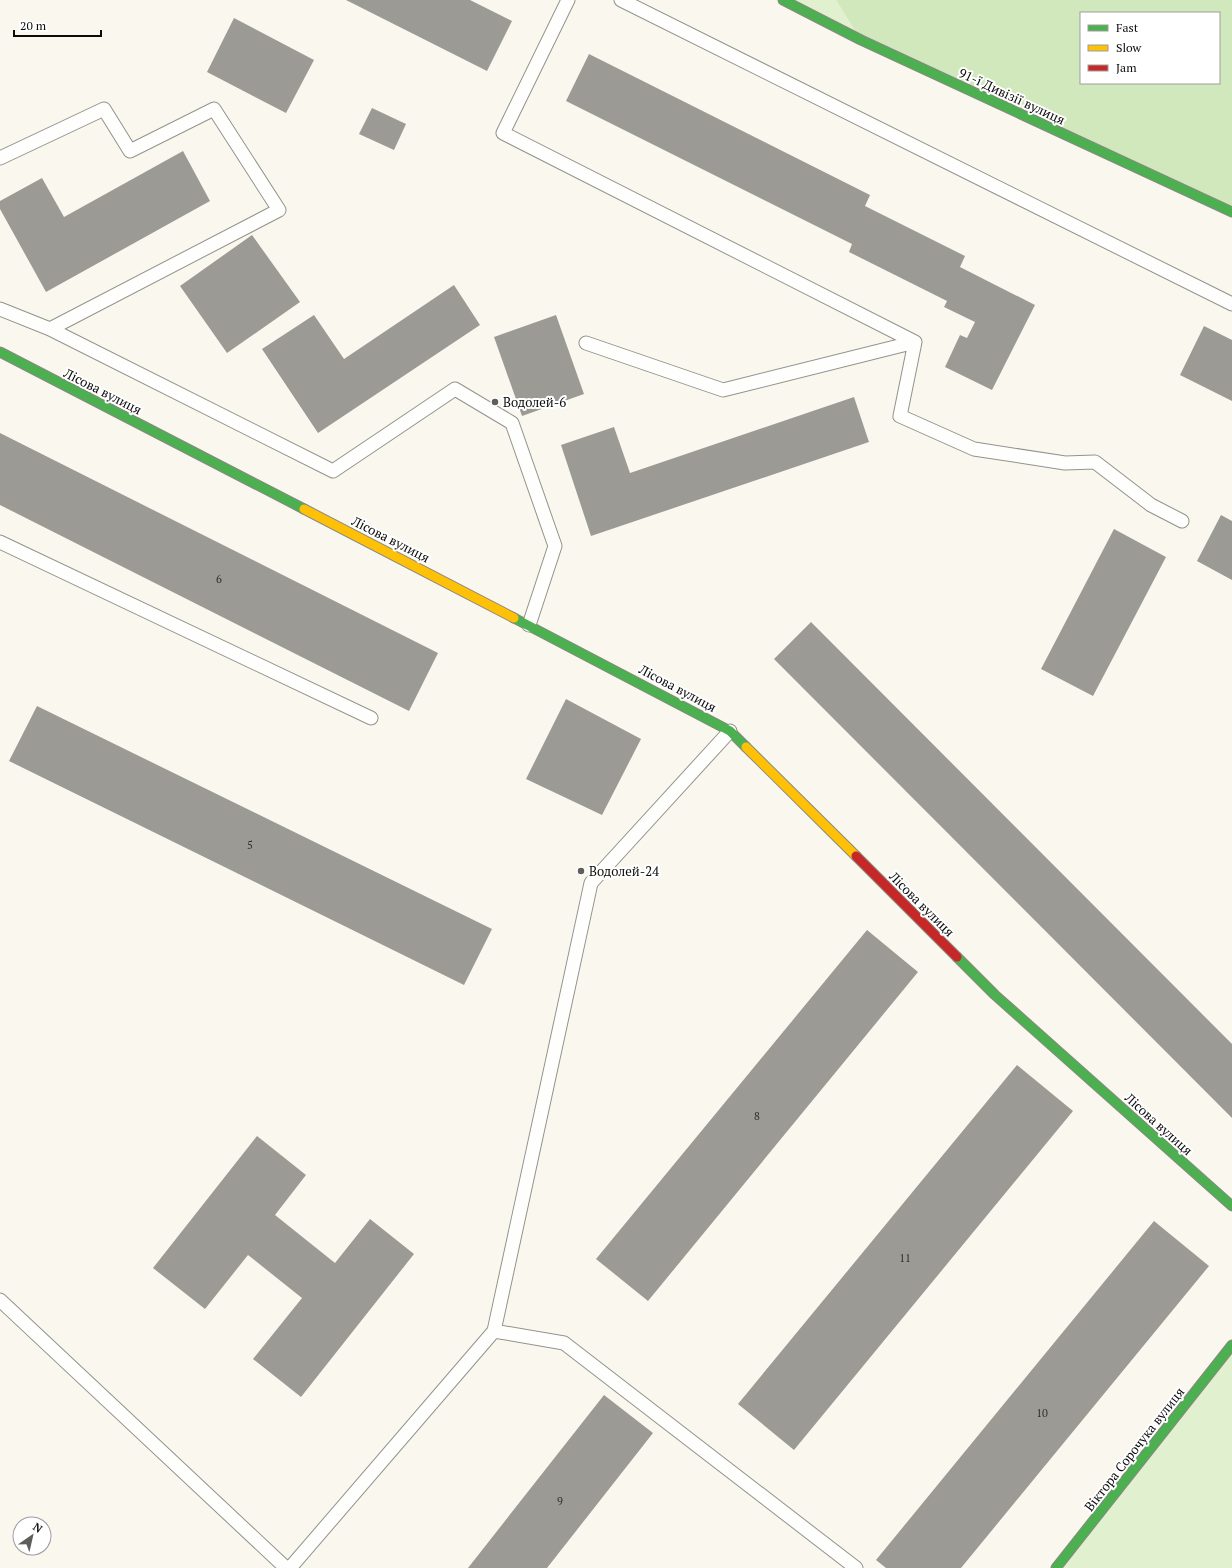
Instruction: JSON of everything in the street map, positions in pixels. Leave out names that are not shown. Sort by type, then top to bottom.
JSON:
[{"type":"street","name":"91-ї Дивізії вулиця","points":[[783,0],[861,40],[1232,212]]},
{"type":"street","name":"Лісова вулиця","points":[[0,352],[672,699],[730,731],[995,995],[1232,1206]]},
{"type":"street","name":"Віктора Сорочука вулиця","points":[[1056,1568],[1232,1345]]},
{"type":"lane","points":[[568,0],[503,133],[915,342]]},
{"type":"lane","points":[[620,0],[1232,304]]},
{"type":"lane","points":[[0,158],[104,109],[130,151],[214,109],[279,210],[50,329]]},
{"type":"lane","points":[[0,309],[50,329],[333,471],[456,389],[512,423],[555,546],[529,626]]},
{"type":"lane","points":[[586,343],[723,390],[915,342]]},
{"type":"lane","points":[[915,342],[900,416],[974,449],[1065,463],[1095,462],[1151,505],[1182,520]]},
{"type":"lane","points":[[0,542],[371,718]]},
{"type":"lane","points":[[290,1568],[494,1331],[591,883],[730,731]]},
{"type":"lane","points":[[0,1300],[286,1568]]},
{"type":"lane","points":[[494,1331],[564,1343],[856,1568]]},
{"type":"green space","points":[[783,0],[836,0],[861,40]]},
{"type":"green space","points":[[836,0],[1232,0],[1232,212],[861,40]]},
{"type":"green space","points":[[1232,1345],[1232,1568],[1056,1568]]},
{"type":"building","points":[[346,0],[470,0],[512,21],[487,71]]},
{"type":"building","points":[[234,18],[314,60],[286,113],[207,72]]},
{"type":"building","points":[[589,54],[870,195],[865,206],[965,256],[960,267],[1035,305],[992,390],[945,367],[960,335],[967,338],[975,322],[944,307],[947,301],[849,252],[852,244],[566,101]]},
{"type":"building","points":[[372,108],[406,124],[394,150],[359,134]]},
{"type":"building","points":[[183,151],[210,201],[46,292],[0,209],[0,201],[42,178],[64,217]]},
{"type":"building","points":[[252,235],[300,302],[227,353],[180,286]]},
{"type":"building","points":[[454,285],[480,325],[318,433],[262,349],[314,315],[344,359]]},
{"type":"building","points":[[556,315],[584,394],[522,416],[494,337]]},
{"type":"building","points":[[1204,326],[1232,340],[1232,401],[1180,375]]},
{"type":"building","points":[[854,397],[869,442],[591,536],[561,445],[614,427],[630,473]]},
{"type":"building","points":[[0,433],[438,653],[409,711],[0,505]]},
{"type":"building","points":[[1221,515],[1232,521],[1232,580],[1197,561]]},
{"type":"building","points":[[1114,529],[1166,557],[1093,696],[1041,669]]},
{"type":"building","points":[[811,622],[1232,1044],[1232,1118],[774,659]]},
{"type":"building","points":[[566,699],[641,739],[602,815],[526,779]]},
{"type":"building","points":[[37,706],[492,929],[464,985],[9,761]]},
{"type":"building","points":[[867,930],[918,972],[648,1301],[596,1259]]},
{"type":"building","points":[[1017,1065],[1073,1111],[794,1450],[738,1404]]},
{"type":"building","points":[[257,1136],[306,1175],[275,1215],[335,1263],[370,1219],[414,1254],[301,1397],[253,1359],[302,1298],[248,1255],[205,1309],[153,1268]]},
{"type":"building","points":[[1154,1221],[1209,1266],[961,1568],[886,1568],[876,1560]]},
{"type":"building","points":[[604,1395],[653,1433],[547,1568],[468,1568]]},
{"type":"traffic: fast","points":[[783,0],[861,40],[1232,212]]},
{"type":"traffic: fast","points":[[0,352],[304,509]]},
{"type":"traffic: fast","points":[[514,618],[730,731],[746,747]]},
{"type":"traffic: fast","points":[[957,957],[995,995],[1232,1206]]},
{"type":"traffic: fast","points":[[1056,1568],[1232,1345]]},
{"type":"traffic: slow","points":[[304,509],[514,618]]},
{"type":"traffic: slow","points":[[746,747],[856,856]]},
{"type":"traffic: jam","points":[[856,856],[957,957]]},
{"type":"place","name":"Водолей-6","points":[[495,402]]},
{"type":"place","name":"Водолей-24","points":[[581,871]]}]
